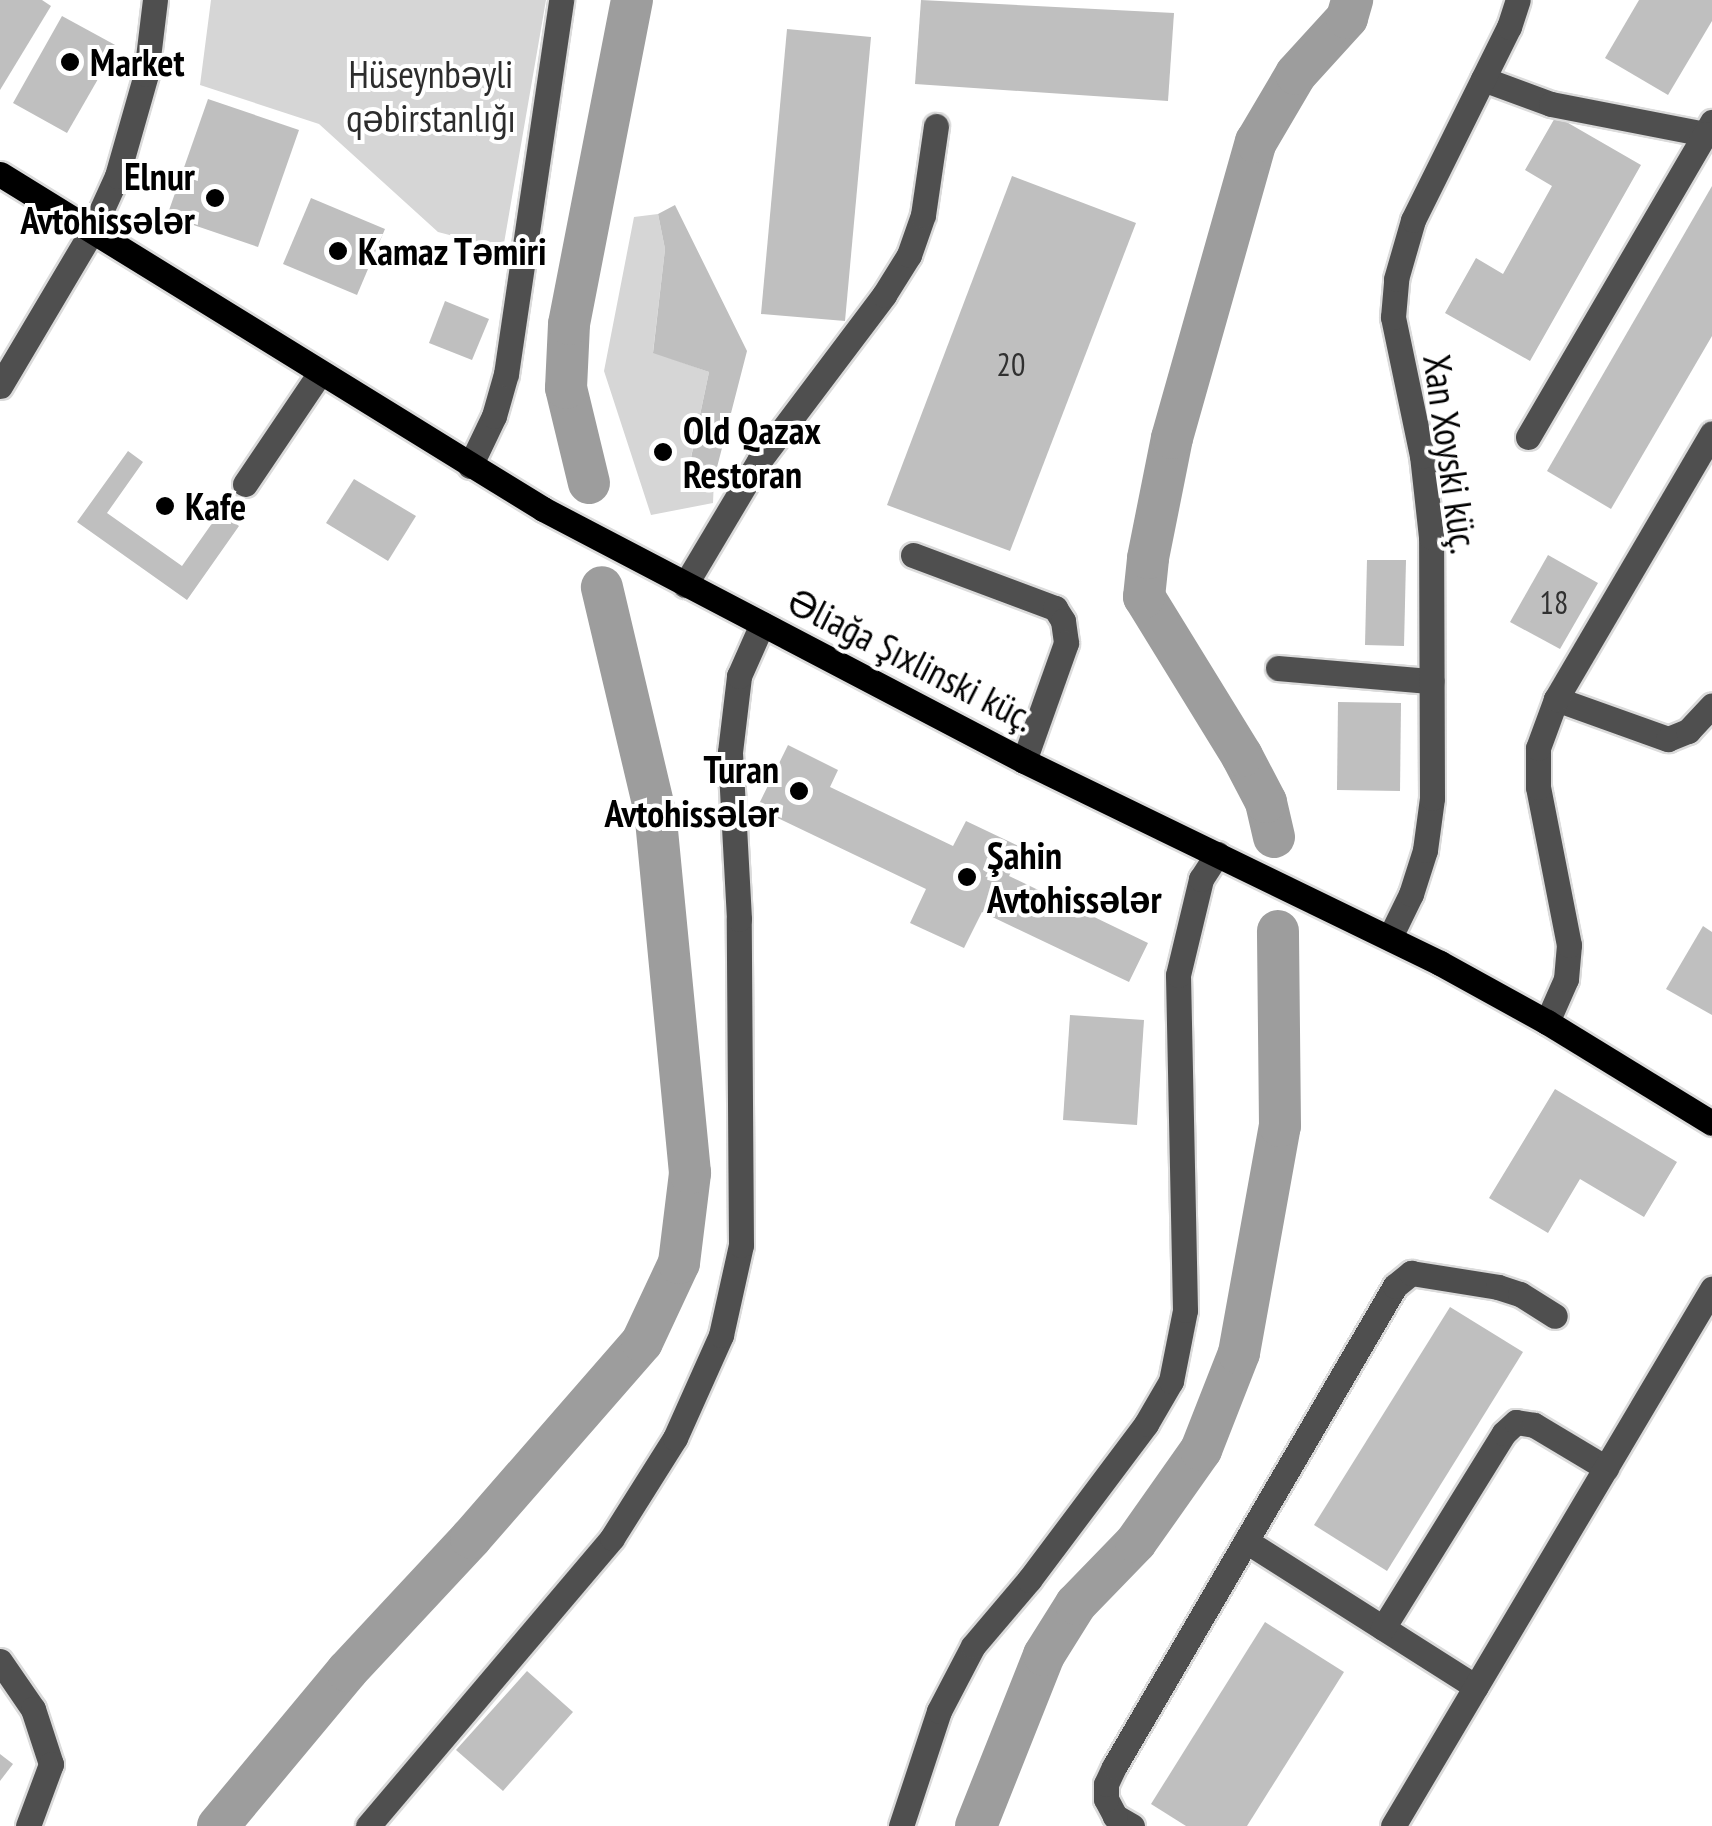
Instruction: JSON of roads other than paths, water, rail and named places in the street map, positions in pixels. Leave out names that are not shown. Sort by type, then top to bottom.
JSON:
[{"type":"main road","name":"Əliağa Şıxlinski küç.","points":[[0,174],[470,466],[686,585],[1024,761],[1390,937],[1547,1022],[1712,1123]]},
{"type":"street","points":[[0,386],[92,231],[117,176],[134,122],[156,0]]},
{"type":"street","points":[[470,466],[494,416],[506,374],[562,0]]},
{"type":"street","name":"Xan Xoyski küç.","points":[[1390,937],[1411,894],[1425,850],[1432,798],[1431,537],[1422,456],[1393,316],[1396,279],[1413,220],[1518,0]]},
{"type":"street","points":[[1483,79],[1550,104],[1708,128],[1528,438]]},
{"type":"street","points":[[686,585],[759,461],[884,295],[908,255],[923,216],[936,126]]},
{"type":"street","points":[[245,484],[320,373]]},
{"type":"street","points":[[1547,1022],[1569,962],[1538,787],[1538,748],[1556,700],[1712,433]]},
{"type":"street","points":[[913,555],[1055,608],[1063,621],[1066,643],[1024,761]]},
{"type":"street","points":[[368,1826],[612,1538],[675,1438],[722,1336],[742,1245],[739,919],[730,752],[739,676],[762,624]]},
{"type":"street","points":[[1278,668],[1431,681]]},
{"type":"street","points":[[1556,700],[1668,739],[1688,730],[1712,705]]},
{"type":"street","points":[[901,1826],[939,1711],[973,1646],[1029,1580],[1134,1440],[1170,1382],[1185,1310],[1178,975],[1201,880],[1217,854]]},
{"type":"street","points":[[1132,1826],[1115,1816],[1106,1800],[1106,1784],[1394,1286],[1411,1273],[1498,1287],[1520,1294],[1554,1316]]},
{"type":"street","points":[[1393,1826],[1712,1290]]},
{"type":"street","points":[[1384,1628],[1504,1433],[1516,1422],[1534,1425],[1606,1468]]},
{"type":"street","points":[[1246,1542],[1476,1687]]},
{"type":"street","points":[[0,1661],[33,1709],[51,1764],[28,1826]]},
{"type":"waterway","points":[[589,483],[566,388],[569,324],[632,0]]},
{"type":"waterway","points":[[1274,837],[1266,802],[1242,756],[1144,597],[1172,438],[1256,142],[1296,74],[1347,18],[1352,0]]},
{"type":"waterway","points":[[218,1826],[347,1671],[471,1538],[642,1342],[679,1263],[690,1173],[655,812],[602,587]]},
{"type":"waterway","points":[[976,1826],[1044,1655],[1076,1604],[1136,1542],[1201,1450],[1239,1353],[1280,1126],[1278,931]]},
{"type":"place","name":"Market","points":[[70,62]]},
{"type":"place","name":"Elnur Avtohissələr","points":[[215,198]]},
{"type":"place","name":"Kamaz Təmiri","points":[[338,251]]},
{"type":"place","name":"Old Qazax Restoran","points":[[663,452]]},
{"type":"place","name":"Kafe","points":[[165,506]]},
{"type":"place","name":"Turan Avtohissələr","points":[[799,791]]},
{"type":"place","name":"Şahin Avtohissələr","points":[[967,877]]},
{"type":"park label","name":"Hüseynbəyli qəbirstanlığı","points":[[431,96]]}]
